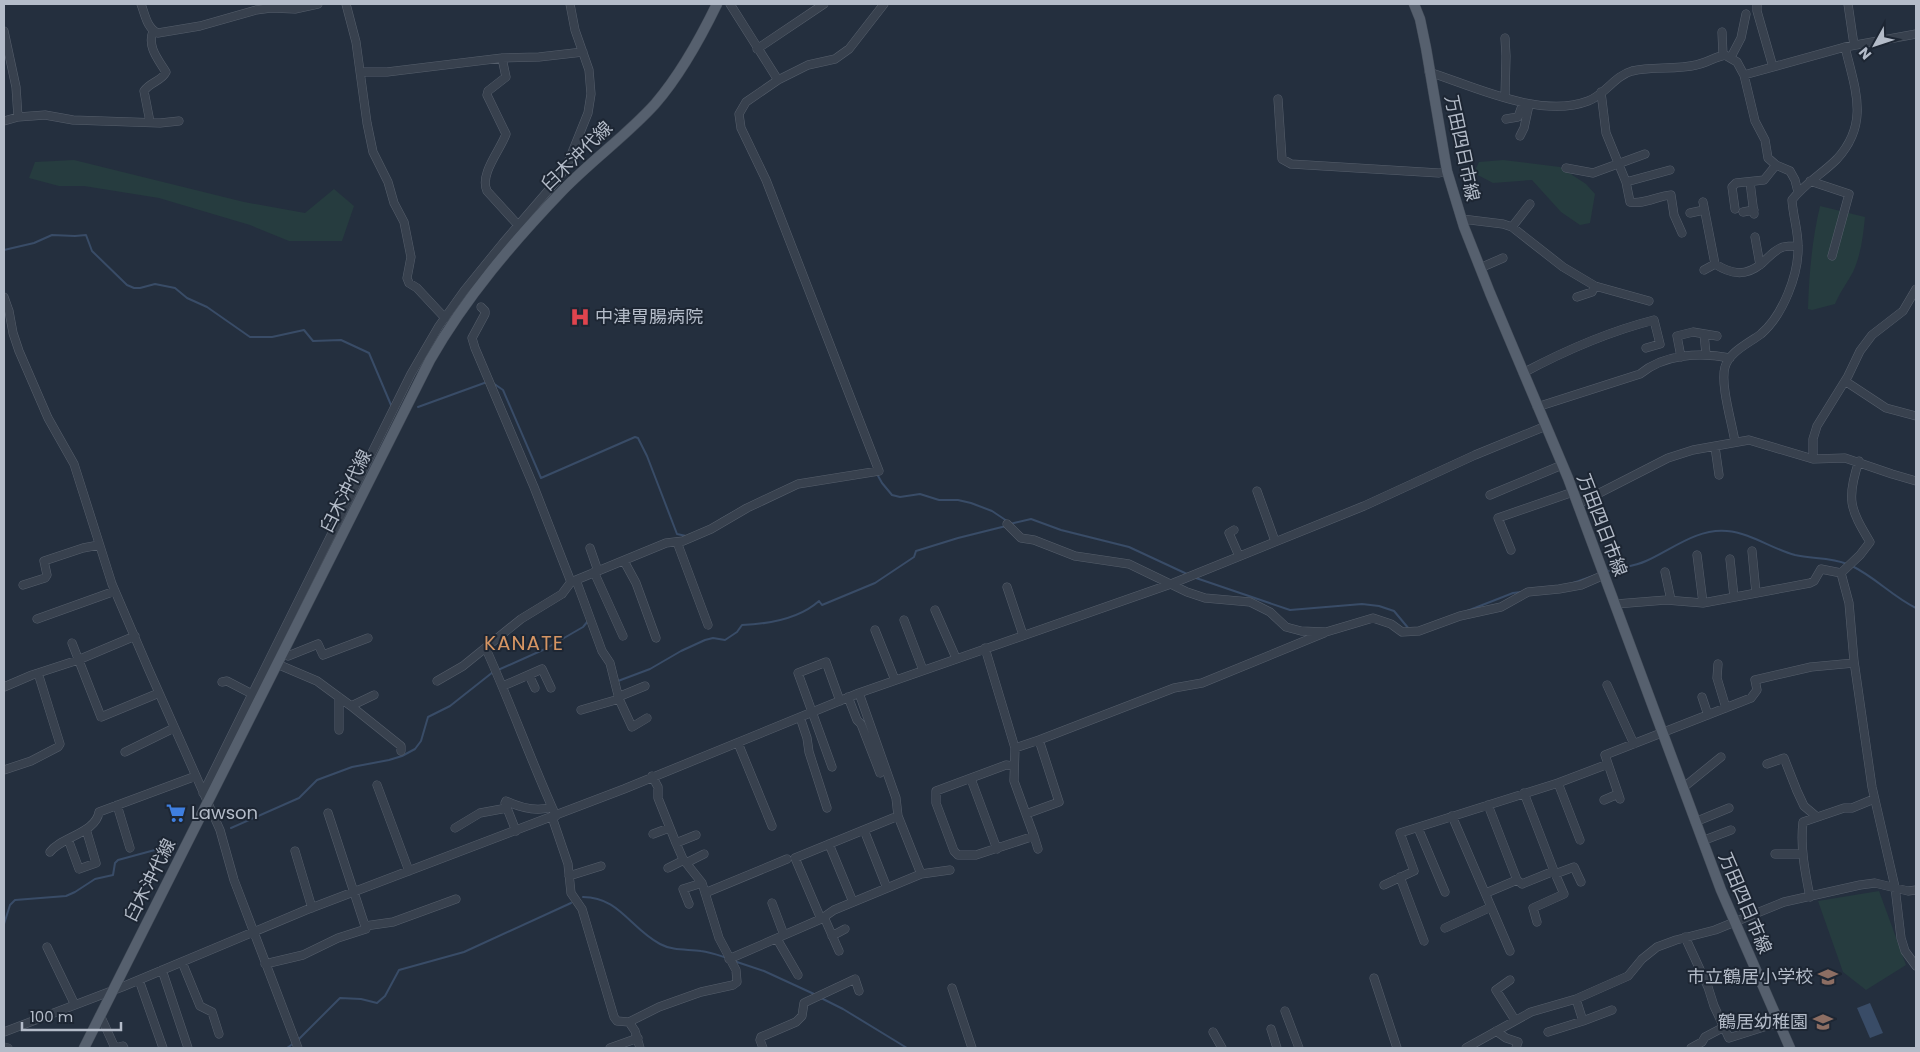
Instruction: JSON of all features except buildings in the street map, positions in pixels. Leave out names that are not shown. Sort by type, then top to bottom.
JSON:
[{"type":"main road","name":"臼木沖代線","points":[[84,1048],[206,798],[277,664],[430,360],[458,313],[496,264],[563,190],[645,113],[662,94],[685,64],[717,4]]},
{"type":"main road","name":"万田四日市線","points":[[1418,5],[1448,171],[1462,219],[1480,268],[1578,504],[1684,787],[1702,841],[1734,922],[1790,1048]]},
{"type":"street","points":[[141,4],[153,31],[162,33],[186,29],[250,11],[276,6],[295,9],[318,4]]},
{"type":"street","points":[[346,4],[356,42],[366,123],[373,152],[388,182],[394,203],[404,222],[411,257],[407,278],[409,283],[417,288],[444,318]]},
{"type":"street","points":[[206,798],[252,694],[402,389],[444,318],[482,268],[564,171],[585,122],[590,106],[591,94],[590,76],[573,21],[570,4]]},
{"type":"street","points":[[730,4],[778,80]]},
{"type":"street","points":[[757,49],[824,4]]},
{"type":"street","points":[[437,681],[463,666],[538,607],[562,594],[573,581],[666,543],[677,542],[711,529],[755,504],[798,484],[879,471],[766,180],[738,120],[741,108],[746,102],[778,80],[808,65],[836,59],[849,49],[884,4]]},
{"type":"street","points":[[1757,4],[1773,67]]},
{"type":"street","points":[[1850,5],[1854,45]]},
{"type":"street","points":[[1727,56],[1740,38],[1746,14]]},
{"type":"street","points":[[4,31],[16,88],[18,117]]},
{"type":"street","points":[[150,122],[144,90],[150,84],[163,77],[166,72],[152,48],[153,31]]},
{"type":"street","points":[[1722,32],[1727,56]]},
{"type":"street","points":[[1744,75],[1845,47],[1916,34]]},
{"type":"street","points":[[1505,38],[1505,97]]},
{"type":"street","points":[[1736,442],[1724,375],[1725,365],[1730,358],[1762,333],[1775,320],[1795,275],[1798,246],[1792,200],[1810,180],[1836,159],[1853,136],[1857,124],[1858,104],[1845,47]]},
{"type":"street","points":[[361,72],[387,72],[502,58],[539,57],[583,52]]},
{"type":"street","points":[[1429,72],[1526,104],[1577,105],[1590,101],[1616,79],[1630,72],[1698,65],[1711,58],[1727,56],[1737,62],[1744,75],[1755,121],[1764,140],[1768,158],[1776,165],[1790,171],[1798,192]]},
{"type":"street","points":[[502,58],[506,76],[488,90],[487,96],[506,134],[493,159],[485,185],[487,191],[518,225]]},
{"type":"street","points":[[1601,92],[1606,133],[1617,164],[1626,182],[1630,202],[1636,203],[1660,196],[1670,196],[1674,216],[1682,233]]},
{"type":"street","points":[[1278,99],[1282,159],[1291,164],[1440,173],[1448,171]]},
{"type":"street","points":[[1506,119],[1518,117],[1526,104]]},
{"type":"street","points":[[1520,136],[1524,128],[1526,104]]},
{"type":"street","points":[[4,121],[18,117],[45,115],[73,120],[179,122]]},
{"type":"street","points":[[1566,168],[1593,174],[1645,154]]},
{"type":"street","points":[[1750,182],[1754,212],[1739,211],[1732,187],[1736,183],[1764,180],[1776,165]]},
{"type":"street","points":[[1626,182],[1670,170]]},
{"type":"street","points":[[1810,180],[1849,194],[1832,256]]},
{"type":"street","points":[[1512,227],[1530,204]]},
{"type":"street","points":[[1690,213],[1704,206],[1715,264]]},
{"type":"street","points":[[1462,219],[1503,224],[1512,227],[1563,267],[1595,286],[1649,301]]},
{"type":"street","points":[[1756,237],[1760,265]]},
{"type":"street","points":[[1715,264],[1734,274],[1745,272],[1760,265],[1769,256],[1783,247],[1798,246]]},
{"type":"street","points":[[1480,268],[1503,258]]},
{"type":"street","points":[[1704,270],[1715,264]]},
{"type":"street","points":[[1577,298],[1592,292],[1595,286]]},
{"type":"street","points":[[1813,459],[1813,439],[1817,426],[1845,381],[1860,351],[1872,335],[1903,311],[1916,290]]},
{"type":"street","points":[[4,297],[19,352],[44,411],[74,464],[115,591],[158,693],[220,830],[234,880],[298,1048]]},
{"type":"street","points":[[481,308],[485,311],[485,314],[472,338],[476,348],[602,651],[610,663],[619,698],[632,726],[647,718]]},
{"type":"street","points":[[1523,373],[1555,356],[1620,328],[1654,320],[1660,344],[1646,348]]},
{"type":"street","points":[[1681,357],[1677,336],[1693,332],[1717,336]]},
{"type":"street","points":[[1704,334],[1706,354]]},
{"type":"street","points":[[1537,407],[1640,374],[1664,361],[1698,354],[1730,358]]},
{"type":"street","points":[[1845,381],[1886,408],[1916,416]]},
{"type":"street","points":[[4,1032],[139,980],[312,908],[516,831],[738,743],[858,693],[1171,584],[1364,506],[1475,455],[1546,426]]},
{"type":"street","points":[[1578,504],[1668,458],[1693,450],[1749,440],[1813,459],[1845,458],[1916,480]]},
{"type":"street","points":[[1715,447],[1719,475]]},
{"type":"street","points":[[1841,573],[1860,555],[1870,542],[1856,519],[1852,508],[1852,482],[1859,462]]},
{"type":"street","points":[[1490,495],[1562,465]]},
{"type":"street","points":[[1257,491],[1275,541]]},
{"type":"street","points":[[1511,550],[1498,518],[1573,492]]},
{"type":"street","points":[[1007,524],[1021,538],[1034,540],[1075,556],[1129,564],[1206,598],[1250,602],[1270,612],[1286,627],[1301,631],[1326,632]]},
{"type":"street","points":[[1234,530],[1229,532],[1238,556]]},
{"type":"street","points":[[677,542],[708,625]]},
{"type":"street","points":[[23,585],[45,578],[47,575],[44,561],[83,548],[99,545]]},
{"type":"street","points":[[590,548],[596,571],[623,636]]},
{"type":"street","points":[[1752,552],[1756,593]]},
{"type":"street","points":[[1697,555],[1703,603]]},
{"type":"street","points":[[1730,559],[1734,597]]},
{"type":"street","points":[[624,561],[636,583],[656,638]]},
{"type":"street","points":[[1616,604],[1671,600],[1703,603],[1810,583],[1814,581],[1821,569],[1841,573]]},
{"type":"street","points":[[1665,572],[1671,600]]},
{"type":"street","points":[[1841,573],[1849,603],[1854,663],[1874,799],[1895,887],[1901,938],[1916,966]]},
{"type":"street","points":[[1015,748],[1174,688],[1202,683],[1326,632],[1373,618],[1385,621],[1402,632],[1419,631],[1460,616],[1501,607],[1528,592],[1581,585],[1604,575]]},
{"type":"street","points":[[1006,587],[1023,635]]},
{"type":"street","points":[[37,619],[115,591]]},
{"type":"street","points":[[935,610],[956,658]]},
{"type":"street","points":[[904,620],[923,670]]},
{"type":"street","points":[[875,630],[895,680]]},
{"type":"street","points":[[4,687],[78,660],[135,636]]},
{"type":"street","points":[[282,654],[288,656],[318,644],[323,656],[368,638]]},
{"type":"street","points":[[72,643],[101,717],[158,693]]},
{"type":"street","points":[[985,648],[1015,748],[1014,781],[1038,849]]},
{"type":"street","points":[[486,649],[552,807],[568,864],[571,893],[582,909],[614,1017],[617,1021],[629,1022],[667,1004],[701,992],[733,985],[737,982],[738,977],[719,938],[702,883],[685,862],[669,828],[658,798],[658,787],[652,776]]},
{"type":"street","points":[[832,767],[798,673],[826,662],[844,699],[857,720],[862,724],[880,772]]},
{"type":"street","points":[[1604,800],[1619,797],[1606,755],[1752,698],[1757,690],[1754,680],[1811,667],[1854,663]]},
{"type":"street","points":[[277,664],[317,682],[339,697],[401,746],[401,751]]},
{"type":"street","points":[[1718,664],[1718,678],[1726,708]]},
{"type":"street","points":[[503,686],[542,669],[551,688]]},
{"type":"street","points":[[4,770],[31,761],[58,747],[60,744],[38,673]]},
{"type":"street","points":[[529,675],[535,688]]},
{"type":"street","points":[[222,682],[227,680],[252,694]]},
{"type":"street","points":[[1607,685],[1634,744]]},
{"type":"street","points":[[581,710],[619,698],[646,686]]},
{"type":"street","points":[[858,693],[896,798],[898,816],[921,874]]},
{"type":"street","points":[[351,706],[374,695]]},
{"type":"street","points":[[339,697],[339,730]]},
{"type":"street","points":[[1702,697],[1708,715]]},
{"type":"street","points":[[800,717],[827,808]]},
{"type":"street","points":[[125,752],[174,728]]},
{"type":"street","points":[[1026,814],[1059,802],[1038,740]]},
{"type":"street","points":[[738,743],[772,826]]},
{"type":"street","points":[[1684,787],[1721,757]]},
{"type":"street","points":[[1768,764],[1784,758],[1796,791],[1804,806],[1817,817]]},
{"type":"street","points":[[1384,885],[1414,871],[1400,834],[1558,783],[1608,764]]},
{"type":"street","points":[[1014,766],[1006,765],[936,792],[936,803],[954,851],[958,855],[976,855],[1034,836]]},
{"type":"street","points":[[50,852],[54,847],[86,830],[98,816],[99,812],[196,776]]},
{"type":"street","points":[[971,779],[998,849]]},
{"type":"street","points":[[1558,783],[1580,840]]},
{"type":"street","points":[[378,785],[409,871]]},
{"type":"street","points":[[1524,794],[1564,894],[1533,908],[1537,922]]},
{"type":"street","points":[[1810,897],[1802,854],[1801,836],[1803,822],[1844,808],[1852,808],[1874,799]]},
{"type":"street","points":[[516,831],[505,803],[506,801],[514,805],[542,811],[552,807]]},
{"type":"street","points":[[117,805],[130,848]]},
{"type":"street","points":[[1488,805],[1517,880],[1522,884],[1574,867],[1581,882]]},
{"type":"street","points":[[455,828],[480,813],[507,808]]},
{"type":"street","points":[[1695,822],[1729,808]]},
{"type":"street","points":[[265,964],[303,954],[338,938],[366,929],[328,814]]},
{"type":"street","points":[[839,951],[795,858],[898,816]]},
{"type":"street","points":[[1452,816],[1510,951]]},
{"type":"street","points":[[653,834],[669,828]]},
{"type":"street","points":[[1418,828],[1445,892]]},
{"type":"street","points":[[68,839],[79,869],[96,863],[86,830]]},
{"type":"street","points":[[864,830],[887,888]]},
{"type":"street","points":[[1702,841],[1731,830]]},
{"type":"street","points":[[676,843],[696,835]]},
{"type":"street","points":[[829,844],[853,902]]},
{"type":"street","points":[[294,851],[312,908]]},
{"type":"street","points":[[668,868],[704,854]]},
{"type":"street","points":[[1775,854],[1802,854]]},
{"type":"street","points":[[705,892],[787,859]]},
{"type":"street","points":[[569,876],[601,866]]},
{"type":"street","points":[[729,959],[822,918],[834,910],[921,874],[950,870]]},
{"type":"street","points":[[1400,877],[1424,941]]},
{"type":"street","points":[[1486,893],[1517,880]]},
{"type":"street","points":[[689,904],[683,889],[702,883]]},
{"type":"street","points":[[1466,1048],[1531,1012],[1576,999],[1628,976],[1642,959],[1657,947],[1685,937],[1715,930],[1784,902],[1875,883],[1916,890]]},
{"type":"street","points":[[365,926],[393,922],[456,899]]},
{"type":"street","points":[[772,903],[781,937],[798,975]]},
{"type":"street","points":[[1445,928],[1491,907]]},
{"type":"street","points":[[832,936],[845,929]]},
{"type":"street","points":[[1685,937],[1708,986],[1714,1006],[1729,1038],[1779,1022]]},
{"type":"street","points":[[47,947],[75,1005]]},
{"type":"street","points":[[182,962],[200,1006],[212,1012],[219,1034]]},
{"type":"street","points":[[162,970],[188,1048]]},
{"type":"street","points":[[763,1048],[761,1038],[796,1022],[802,1016],[804,1003],[854,976],[859,991]]},
{"type":"street","points":[[1374,978],[1397,1048]]},
{"type":"street","points":[[139,980],[163,1048]]},
{"type":"street","points":[[1510,980],[1496,990],[1515,1020]]},
{"type":"street","points":[[952,988],[972,1048]]},
{"type":"street","points":[[1576,999],[1583,1021]]},
{"type":"street","points":[[1548,1032],[1612,1010]]},
{"type":"street","points":[[1285,1011],[1298,1048]]},
{"type":"street","points":[[100,1015],[115,1048],[123,1046],[124,1048]]},
{"type":"street","points":[[629,1022],[638,1038],[640,1048]]},
{"type":"street","points":[[1692,1048],[1702,1042],[1705,1037],[1724,1027]]},
{"type":"street","points":[[1271,1029],[1277,1048]]},
{"type":"street","points":[[1496,1031],[1506,1038],[1518,1042],[1516,1048]]},
{"type":"street","points":[[1213,1032],[1222,1048]]},
{"type":"street","points":[[610,1048],[638,1038]]},
{"type":"street","points":[[4,1047],[8,1048]]},
{"type":"green space","points":[[74,160],[244,202],[305,213],[334,189],[354,206],[342,241],[289,241],[250,225],[159,198],[84,186],[59,186],[29,178],[35,162]]},
{"type":"green space","points":[[1503,160],[1560,167],[1586,184],[1595,194],[1590,223],[1580,225],[1561,212],[1532,180],[1493,183],[1474,173],[1479,162]]},
{"type":"green space","points":[[1820,206],[1865,217],[1856,265],[1835,304],[1812,310],[1808,309],[1810,270]]},
{"type":"green space","points":[[1879,891],[1906,965],[1866,990],[1843,972],[1818,901]]},
{"type":"water","points":[[1870,1003],[1883,1033],[1870,1038],[1857,1008]]},
{"type":"waterway","points":[[4,250],[34,243],[52,235],[86,235],[92,251],[127,285],[140,288],[155,284],[175,288],[187,298],[207,307],[250,337],[272,337],[304,330],[313,341],[341,340],[369,353],[391,405]]},
{"type":"waterway","points":[[418,407],[487,382]]},
{"type":"waterway","points":[[493,383],[503,390],[541,478],[635,437],[638,438],[647,456],[677,534],[686,536]]},
{"type":"waterway","points":[[877,474],[892,495],[900,497],[920,494],[939,500],[958,500],[992,511],[1007,521]]},
{"type":"waterway","points":[[721,519],[739,509]]},
{"type":"waterway","points":[[1010,524],[1031,519],[1061,530],[1129,547],[1187,574]]},
{"type":"waterway","points":[[618,681],[650,669],[705,640],[713,638],[725,640],[737,632],[742,625],[773,622],[793,616],[819,601],[822,605],[875,583],[914,557],[916,551],[1006,526]]},
{"type":"waterway","points":[[1606,572],[1641,563],[1695,536],[1716,531],[1736,532],[1795,555],[1835,560],[1847,564]]},
{"type":"waterway","points":[[1852,566],[1916,608]]},
{"type":"waterway","points":[[1573,583],[1596,575]]},
{"type":"waterway","points":[[1196,578],[1290,610],[1362,604],[1379,606],[1394,611],[1409,629]]},
{"type":"waterway","points":[[1467,611],[1513,593],[1521,592]]},
{"type":"waterway","points":[[498,670],[545,649],[583,627],[588,622]]},
{"type":"waterway","points":[[231,828],[299,798],[317,780],[352,767],[402,756],[415,749],[421,741],[428,717],[450,706],[493,672]]},
{"type":"waterway","points":[[4,924],[10,905],[15,900],[66,896],[95,879],[113,875],[115,863],[118,860],[177,844]]},
{"type":"waterway","points":[[583,897],[595,898],[606,902],[624,914],[640,930],[660,944],[675,949],[704,951],[727,958]]},
{"type":"waterway","points":[[298,1040],[340,998],[361,999],[377,1003],[385,996],[399,970],[464,952],[571,903]]},
{"type":"waterway","points":[[734,961],[764,971],[814,994]]},
{"type":"waterway","points":[[821,998],[843,1009],[907,1048]]},
{"type":"waterway","points":[[287,1048],[294,1043]]},
{"type":"place","name":"中津胃腸病院","points":[[580,317]]},
{"type":"place","name":"Lawson","points":[[176,813]]},
{"type":"place","name":"市立鶴居小学校","points":[[1828,977]]},
{"type":"place","name":"鶴居幼稚園","points":[[1823,1022]]},
{"type":"district","name":"KANATE","points":[[524,643]]}]
